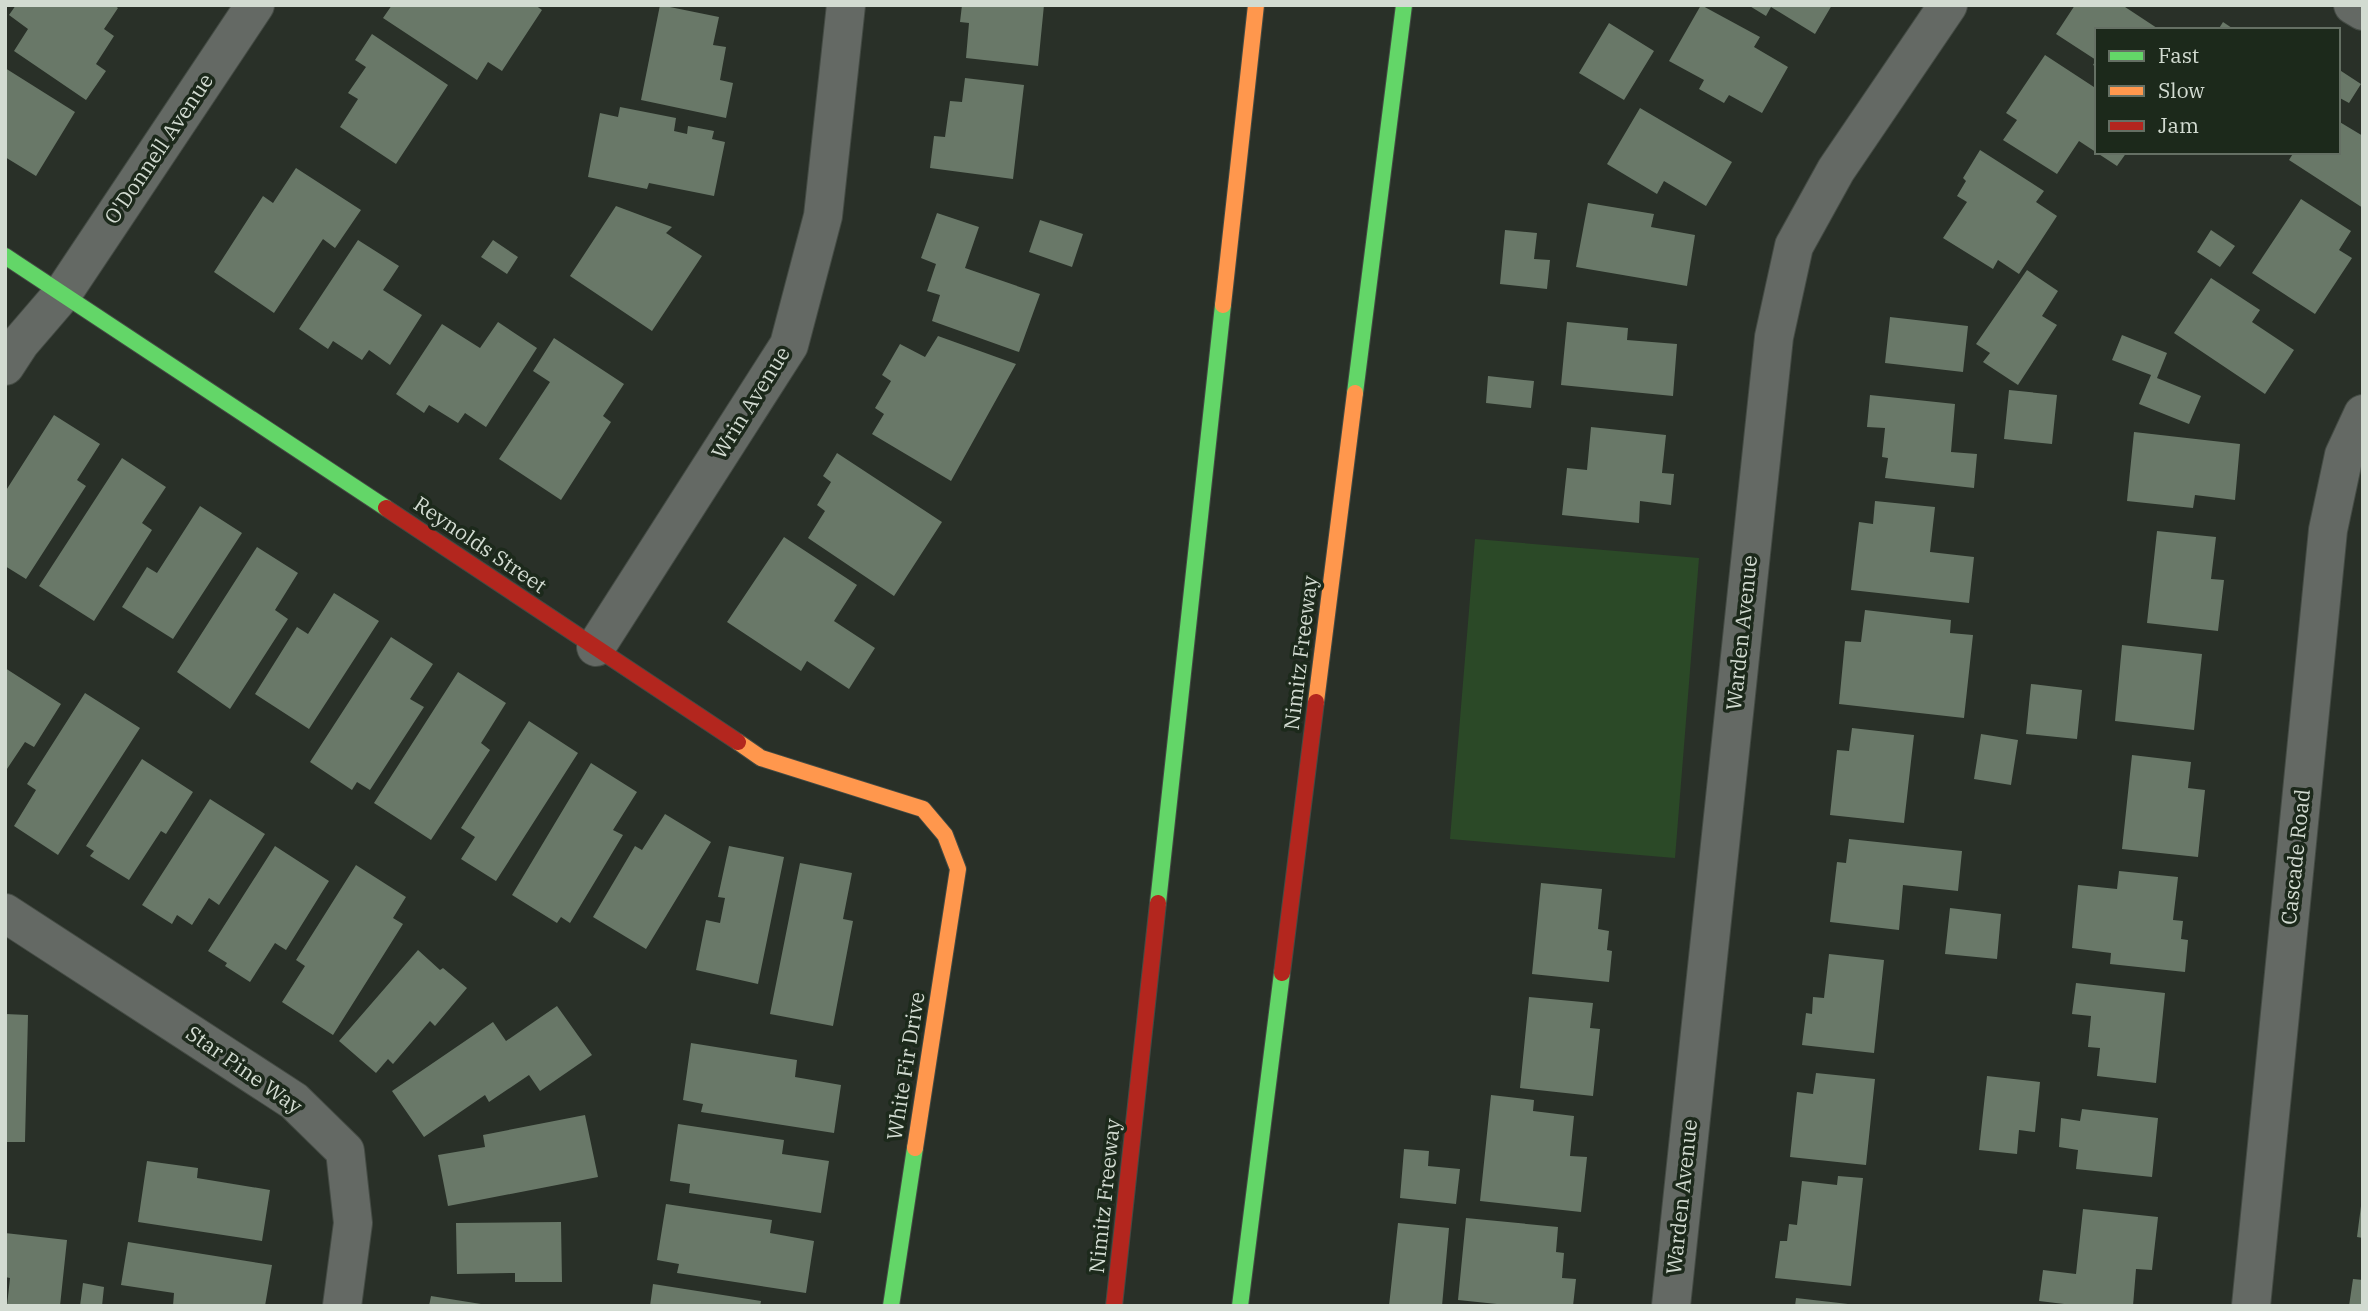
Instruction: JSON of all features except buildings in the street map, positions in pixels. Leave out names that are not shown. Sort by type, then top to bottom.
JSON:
[{"type":"main road","name":"Nimitz Freeway","points":[[1114,1306],[1256,5]]},
{"type":"main road","name":"Nimitz Freeway","points":[[1240,1306],[1404,5]]},
{"type":"main road","name":"Reynolds Street","points":[[5,256],[761,758],[923,809],[945,835]]},
{"type":"main road","name":"White Fir Drive","points":[[891,1306],[957,869],[945,835]]},
{"type":"street","name":"O'Donnell Avenue","points":[[5,366],[20,343],[63,293],[255,5]]},
{"type":"street","name":"Wrin Avenue","points":[[596,646],[789,345],[823,216],[846,5]]},
{"type":"street","name":"Warden Avenue","points":[[1671,1306],[1774,337],[1794,246],[1836,170],[1948,5]]},
{"type":"street","points":[[2353,5],[2363,11]]},
{"type":"street","name":"Cascade Road","points":[[2251,1306],[2328,530],[2344,455],[2363,414]]},
{"type":"street","name":"Star Pine Way","points":[[5,913],[295,1101],[345,1151],[353,1223],[342,1306]]},
{"type":"green space","points":[[1475,539],[1699,558],[1675,858],[1450,839]]},
{"type":"traffic: fast","points":[[1355,393],[1404,5]]},
{"type":"traffic: fast","points":[[5,256],[386,508]]},
{"type":"traffic: fast","points":[[1158,903],[1223,305]]},
{"type":"traffic: fast","points":[[1240,1306],[1282,973]]},
{"type":"traffic: fast","points":[[891,1306],[915,1148]]},
{"type":"traffic: slow","points":[[1223,305],[1256,5]]},
{"type":"traffic: slow","points":[[1316,702],[1355,393]]},
{"type":"traffic: slow","points":[[738,742],[761,758],[923,809],[945,835],[958,869],[915,1148]]},
{"type":"traffic: jam","points":[[386,508],[738,742]]},
{"type":"traffic: jam","points":[[1282,973],[1316,702]]},
{"type":"traffic: jam","points":[[1114,1306],[1158,903]]}]
